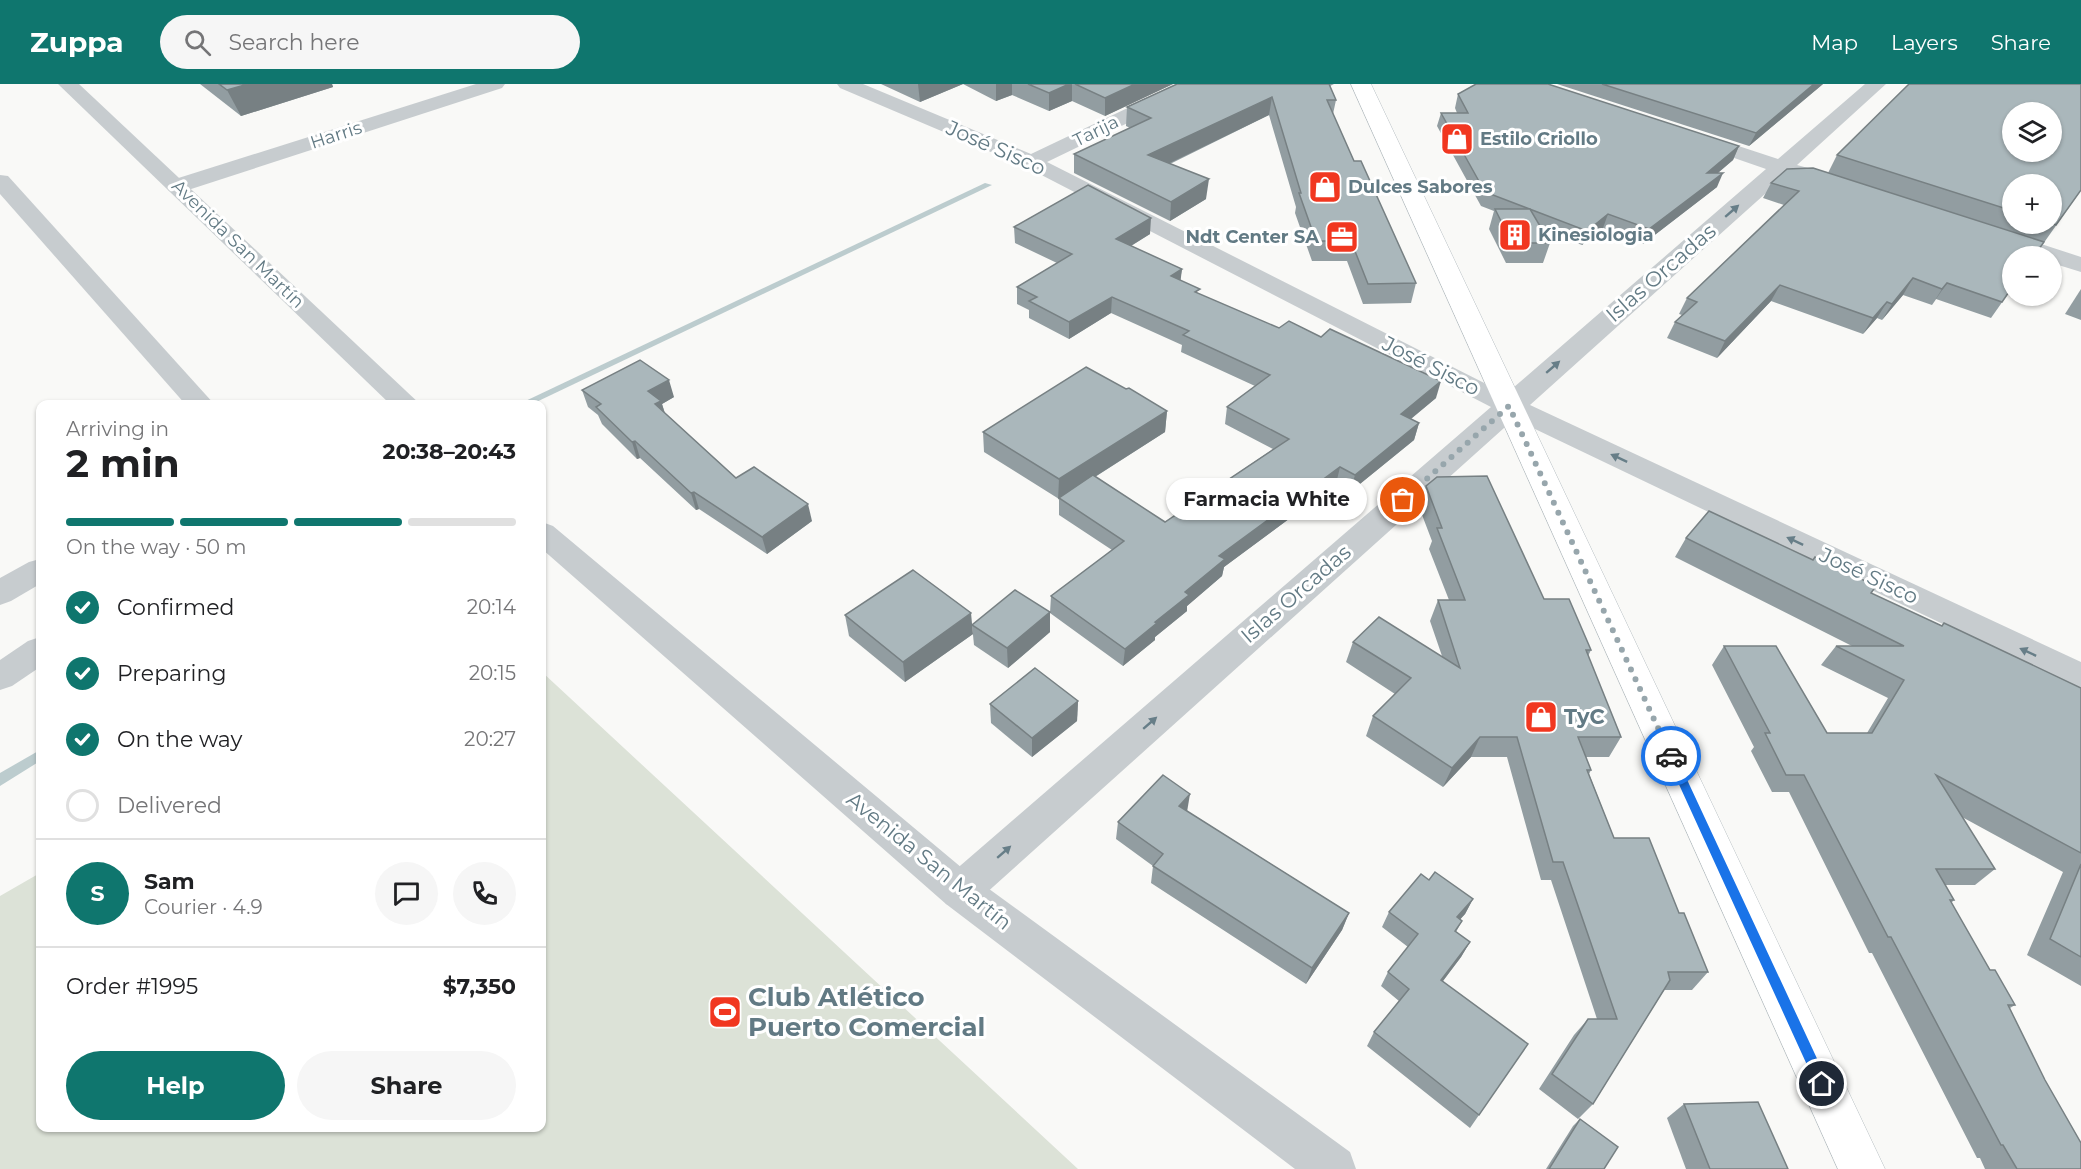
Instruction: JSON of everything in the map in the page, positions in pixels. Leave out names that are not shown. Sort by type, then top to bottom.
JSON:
[{"type":"main road","points":[[1361,84],[1862,1169]]},
{"type":"street","name":"Avenida San Martín","points":[[68,84],[402,400]]},
{"type":"street","name":"Harris","points":[[177,186],[495,84]]},
{"type":"street","name":"José Sisco","points":[[847,84],[1031,162],[1509,406],[2081,677]]},
{"type":"street","name":"Tarija","points":[[1031,162],[1193,84]]},
{"type":"street","name":"Islas Orcadas","points":[[960,891],[1876,84]]},
{"type":"street","points":[[1672,130],[1815,177]]},
{"type":"street","points":[[0,181],[197,400]]},
{"type":"street","points":[[1970,228],[2081,265]]},
{"type":"street","name":"Avenida San Martín","points":[[546,536],[960,891],[1334,1169]]},
{"type":"street","points":[[0,593],[36,572]]},
{"type":"street","points":[[0,677],[36,653]]},
{"type":"shaded area","name":"Club Atlético Puerto Comercial","points":[[546,676],[1078,1169],[0,1169],[0,896],[36,875],[36,1132],[546,1132]]},
{"type":"building","points":[[219,84],[248,84],[227,90]]},
{"type":"building","points":[[1028,84],[1069,84],[1049,93]]},
{"type":"building","points":[[1075,84],[1135,84],[1105,98]]},
{"type":"building","points":[[1177,84],[1329,84],[1336,100],[1327,100],[1354,161],[1361,161],[1416,283],[1368,284],[1351,241],[1316,241],[1299,193],[1301,193],[1272,97],[1148,155],[1209,179],[1171,202],[1074,154],[1151,118],[1127,107]]},
{"type":"building","points":[[1476,84],[1548,84],[1739,146],[1707,173],[1723,173],[1649,229],[1608,214],[1587,231],[1485,192],[1441,113],[1468,113],[1458,94]]},
{"type":"building","points":[[1602,84],[1814,84],[1756,133]]},
{"type":"building","points":[[1909,84],[2081,84],[2081,190],[2062,217],[2062,174],[2002,174],[2002,208],[1837,155]]},
{"type":"building","points":[[1813,168],[2002,229],[2002,234],[2019,234],[2044,242],[2041,246],[2002,246],[2002,302],[1947,283],[1942,289],[1913,278],[1892,304],[1887,302],[1873,318],[1780,285],[1725,341],[1675,322],[1697,302],[1687,298],[1799,191],[1771,183],[1787,169]]},
{"type":"building","points":[[1088,185],[1151,218],[1116,239],[1182,269],[1171,276],[1200,289],[1195,292],[1279,328],[1289,321],[1321,337],[1330,329],[1441,381],[1401,414],[1419,423],[1355,475],[1340,467],[1219,556],[1225,559],[1185,592],[1189,595],[1125,649],[1051,596],[1124,541],[1059,498],[1093,475],[1165,522],[1289,439],[1227,407],[1270,375],[1183,335],[1189,331],[1112,297],[1069,322],[1029,301],[1037,297],[1017,287],[1072,254],[1014,227]]},
{"type":"building","points":[[1495,209],[1530,209],[1550,243],[1512,243]]},
{"type":"building","points":[[640,360],[669,380],[648,391],[661,401],[655,404],[736,478],[754,467],[808,504],[762,537],[694,492],[691,493],[635,441],[632,442],[596,407],[601,404],[582,390]]},
{"type":"building","points":[[1086,367],[1126,389],[1129,388],[1167,411],[1059,479],[983,432]]},
{"type":"building","points":[[1487,476],[1544,599],[1569,599],[1591,650],[1586,650],[1621,737],[1578,737],[1591,770],[1587,770],[1614,838],[1649,838],[1679,913],[1684,913],[1708,972],[1668,972],[1670,980],[1593,1104],[1552,1074],[1588,1019],[1617,1019],[1563,862],[1553,862],[1517,737],[1480,737],[1452,768],[1373,716],[1411,678],[1353,642],[1379,617],[1460,668],[1438,600],[1465,600],[1437,528],[1442,528],[1426,486],[1437,477]]},
{"type":"building","points":[[1709,511],[1813,560],[1815,557],[1876,586],[1871,593],[1942,626],[1944,623],[2081,688],[2081,853],[1936,775],[1995,869],[1936,869],[1954,900],[1950,900],[1990,970],[1995,970],[2015,1005],[2008,1005],[2045,1080],[2081,1143],[2081,1169],[2017,1169],[2001,1145],[1891,937],[1888,937],[1804,775],[1786,775],[1765,733],[1770,733],[1724,646],[1776,646],[1827,733],[1872,733],[1904,680],[1836,646],[1904,646],[1686,538]]},
{"type":"building","points":[[913,570],[971,613],[903,662],[845,615]]},
{"type":"building","points":[[1015,590],[1050,612],[1007,648],[972,625]]},
{"type":"building","points":[[1035,668],[1078,701],[1032,738],[990,704]]},
{"type":"building","points":[[1163,775],[1190,794],[1179,806],[1349,913],[1312,968],[1153,866],[1163,854],[1118,822]]},
{"type":"building","points":[[2081,864],[2081,957],[2050,939]]},
{"type":"building","points":[[1435,872],[1473,899],[1457,917],[1462,921],[1455,931],[1470,942],[1441,980],[1528,1044],[1479,1115],[1374,1032],[1409,989],[1388,972],[1418,934],[1389,912],[1421,874],[1429,880]]},
{"type":"building","points":[[1758,1102],[1788,1169],[1710,1169],[1684,1104]]},
{"type":"building","points":[[1580,1119],[1618,1147],[1604,1169],[1549,1169]]},
{"type":"waterway","points":[[533,400],[988,185]]},
{"type":"waterway","points":[[0,780],[36,758]]},
{"type":"way so far","points":[[1403,500],[1509,406],[1671,756]]},
{"type":"place","name":"Estilo Criollo","points":[[1457,139]]},
{"type":"place","name":"Dulces Sabores","points":[[1325,187]]},
{"type":"place","name":"Kinesiologia","points":[[1515,235]]},
{"type":"place","name":"Ndt Center SA","points":[[1342,237]]},
{"type":"place","name":"Farmacia White","points":[[1403,500]]},
{"type":"place","name":"TyC","points":[[1541,717]]},
{"type":"place","name":"Club Atlético Puerto Comercial","points":[[725,1012]]},
{"type":"route","points":[[1671,756],[1822,1084]]}]
